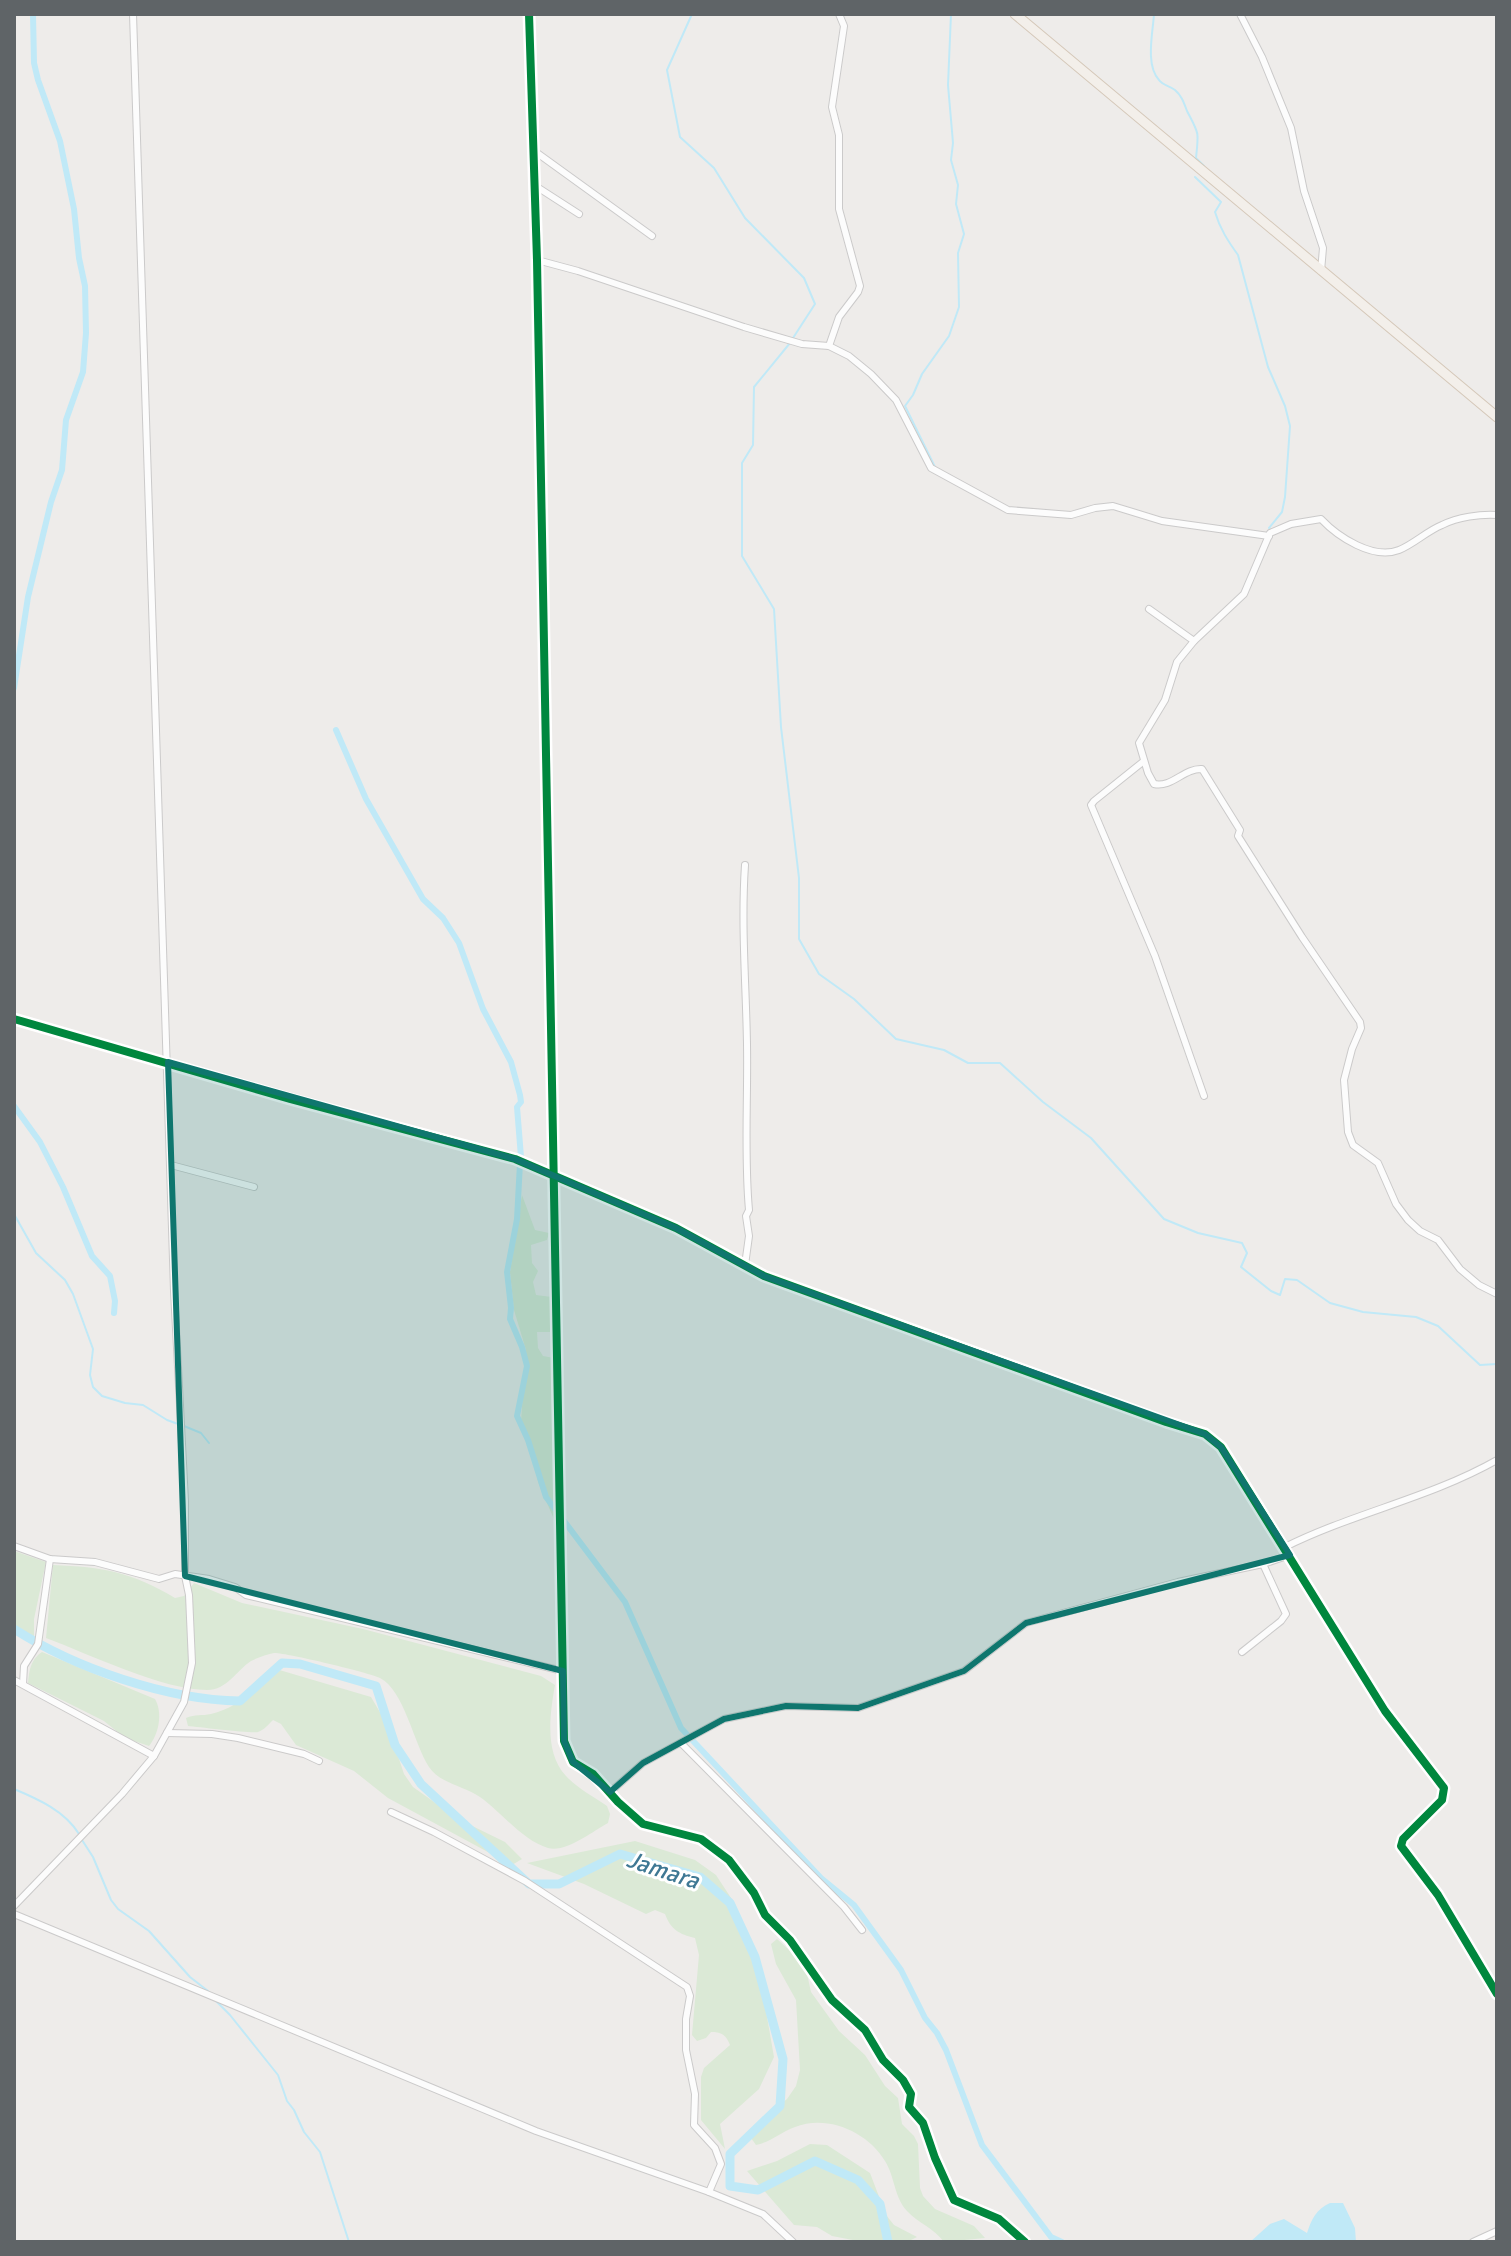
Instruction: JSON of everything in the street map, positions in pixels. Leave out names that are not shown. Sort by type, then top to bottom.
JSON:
[{"type":"main road","points":[[1015,14],[1497,417]]},
{"type":"street","points":[[14,1906],[122,1794],[154,1756],[184,1702],[192,1663],[189,1595],[185,1576],[185,1501],[133,14]]},
{"type":"street","points":[[529,14],[537,260],[564,1741],[573,1762],[593,1774],[643,1824],[701,1839],[729,1860],[754,1893],[765,1915],[790,1940],[832,2000],[853,2016],[883,2060],[903,2080],[911,2094],[909,2107],[923,2123],[954,2200],[999,2219],[1025,2242]]},
{"type":"street","points":[[829,346],[839,317],[860,286],[839,209],[837,186],[839,135],[832,107],[844,26],[839,14]]},
{"type":"street","points":[[1240,14],[1262,57],[1291,128],[1304,191],[1323,248],[1322,272]]},
{"type":"street","points":[[533,150],[652,236]]},
{"type":"street","points":[[534,185],[579,214]]},
{"type":"street","points":[[537,260],[744,327],[802,344],[829,346],[849,356],[896,400],[931,468],[1008,510],[1071,515],[1113,506],[1162,521],[1269,536]]},
{"type":"street","points":[[1497,515],[1483,514],[1443,524],[1397,551],[1377,551],[1350,541],[1333,532],[1321,519],[1280,527],[1269,536],[1244,594],[1194,641],[1177,662],[1165,700],[1139,743],[1154,784],[1163,786],[1195,769],[1202,769],[1240,830],[1238,836],[1360,1022],[1361,1028],[1344,1080],[1348,1132],[1353,1145],[1378,1163],[1396,1204],[1408,1220],[1420,1231],[1438,1240],[1467,1275],[1497,1294]]},
{"type":"street","points":[[1149,609],[1194,641]]},
{"type":"street","points":[[1144,761],[1091,805],[1155,956],[1204,1096]]},
{"type":"street","points":[[745,865],[745,1168],[749,1236],[745,1265]]},
{"type":"street","points":[[14,1019],[290,1099],[515,1159],[676,1228],[764,1276],[1205,1434],[1221,1447],[1385,1711],[1444,1788],[1442,1800],[1403,1839],[1401,1846],[1438,1895],[1497,1994]]},
{"type":"street","points":[[171,1165],[254,1187]]},
{"type":"street","points":[[1285,1547],[1324,1528],[1452,1483],[1497,1460]]},
{"type":"street","points":[[14,1546],[50,1559],[95,1562],[159,1579],[175,1574],[235,1587],[246,1595],[563,1671]]},
{"type":"street","points":[[610,1792],[635,1768],[717,1722],[786,1706],[858,1708],[964,1671],[1026,1623],[1290,1555]]},
{"type":"street","points":[[23,1684],[24,1666],[38,1644],[50,1559]]},
{"type":"street","points":[[1242,1652],[1286,1614],[1263,1564]]},
{"type":"street","points":[[14,1680],[154,1756]]},
{"type":"street","points":[[167,1733],[238,1738],[304,1754],[319,1761]]},
{"type":"street","points":[[681,1743],[850,1914],[862,1930]]},
{"type":"street","points":[[391,1812],[525,1881],[687,1987],[690,1996],[686,2050],[695,2094],[694,2125],[715,2148],[721,2164],[709,2192]]},
{"type":"street","points":[[14,1914],[536,2131],[763,2214],[793,2242]]},
{"type":"street","points":[[1473,2242],[1497,2231]]},
{"type":"highlighted area","points":[[168,1062],[515,1159],[676,1228],[764,1276],[1205,1434],[1221,1447],[1290,1555],[1026,1623],[964,1671],[858,1708],[786,1706],[724,1719],[643,1763],[610,1792],[573,1762],[564,1741],[563,1671],[185,1576]]},
{"type":"green space","points":[[522,1195],[535,1230],[549,1233],[547,1240],[531,1245],[532,1263],[538,1271],[533,1282],[536,1295],[552,1297],[550,1332],[537,1332],[538,1348],[543,1356],[554,1358],[556,1524],[538,1482],[535,1459],[521,1421],[526,1350],[514,1310],[510,1272]]},
{"type":"green space","points":[[14,1551],[46,1562],[34,1619],[34,1638],[14,1629]]},
{"type":"green space","points":[[53,1565],[117,1572],[175,1598],[184,1596],[194,1583],[242,1603],[363,1629],[541,1676],[555,1685],[550,1732],[559,1767],[575,1784],[607,1806],[610,1814],[608,1823],[579,1840],[555,1849],[528,1838],[483,1799],[433,1772],[396,1694],[388,1684],[373,1675],[274,1653],[251,1661],[220,1687],[207,1690],[189,1688],[148,1678],[46,1638]]},
{"type":"green space","points":[[42,1652],[155,1699],[159,1723],[149,1746],[125,1738],[104,1721],[28,1683],[31,1665]]},
{"type":"green space","points":[[276,1669],[371,1697],[388,1726],[404,1774],[413,1787],[458,1819],[505,1842],[522,1859],[512,1865],[388,1798],[354,1771],[296,1745],[281,1724],[273,1720],[258,1732],[188,1726],[186,1718],[230,1707],[255,1690]]},
{"type":"green space","points":[[635,1841],[695,1860],[716,1875],[735,1904],[759,1971],[774,2057],[759,2089],[720,2124],[725,2149],[701,2120],[701,2077],[704,2068],[730,2045],[725,2036],[718,2033],[711,2032],[697,2041],[692,2035],[699,1955],[695,1938],[676,1930],[665,1914],[655,1910],[646,1914],[584,1884],[527,1863]]},
{"type":"green space","points":[[777,1939],[797,1957],[807,1974],[811,1992],[839,2031],[865,2055],[885,2086],[898,2098],[902,2124],[918,2144],[923,2196],[935,2209],[974,2226],[985,2238],[944,2242],[903,2205],[878,2151],[846,2128],[833,2124],[807,2124],[756,2145],[751,2138],[766,2116],[787,2099],[796,2086],[800,2070],[796,2000],[776,1964],[771,1944]]},
{"type":"green space","points":[[810,2144],[827,2145],[870,2173],[886,2215],[894,2225],[917,2237],[907,2242],[863,2242],[832,2236],[817,2227],[794,2225],[747,2171],[777,2161]]},
{"type":"water","points":[[1330,2203],[1343,2203],[1355,2228],[1356,2242],[1250,2242],[1270,2224],[1284,2219],[1307,2233],[1315,2215]]},
{"type":"waterway","points":[[14,688],[28,597],[62,470],[66,420],[83,372],[86,333],[85,286],[74,209],[60,141],[34,63],[33,14]]},
{"type":"waterway","points":[[692,14],[667,70],[680,137],[714,168],[745,218],[804,278],[815,304],[793,338]]},
{"type":"waterway","points":[[935,467],[905,406],[922,374],[949,336],[959,307],[958,253],[964,234],[956,204],[958,185],[951,160],[953,143],[948,85],[951,14]]},
{"type":"waterway","points":[[1154,14],[1152,66],[1160,82],[1175,90],[1182,100],[1197,133],[1196,158],[1204,166]]},
{"type":"waterway","points":[[1195,177],[1221,202],[1215,212],[1238,255],[1268,367],[1290,426],[1282,512],[1269,528]]},
{"type":"waterway","points":[[790,343],[754,387],[753,445],[742,463],[742,556],[774,609],[781,727],[799,878],[799,939],[819,974],[854,999],[896,1039],[944,1050],[968,1063],[1000,1063],[1043,1102],[1091,1138],[1164,1219],[1198,1233],[1242,1243],[1247,1253],[1241,1267],[1271,1291],[1280,1295],[1285,1279],[1297,1280],[1330,1303],[1363,1312],[1416,1317],[1438,1326],[1480,1365],[1497,1364]]},
{"type":"waterway","points":[[336,730],[366,799],[423,899],[443,918],[459,943],[483,1009],[511,1062],[521,1102],[517,1107],[521,1157]]},
{"type":"waterway","points":[[14,1106],[40,1142],[92,1256],[110,1276],[114,1313]]},
{"type":"waterway","points":[[520,1163],[517,1219],[507,1272],[510,1319],[527,1366],[517,1416],[546,1497],[625,1602],[681,1728],[821,1878],[854,1905],[901,1970],[925,2018],[946,2050],[982,2145],[1051,2237],[1062,2242]]},
{"type":"waterway","points":[[14,1214],[36,1253],[65,1280],[73,1294],[93,1349],[90,1375],[93,1387],[102,1396],[143,1405],[178,1424]]},
{"type":"waterway","points":[[184,1426],[201,1433],[209,1443]]},
{"type":"waterway","name":"Jamara","points":[[14,1629],[93,1669],[182,1695],[240,1701],[282,1663],[300,1664],[376,1686],[395,1745],[421,1784],[529,1884],[559,1884],[620,1854],[700,1877],[730,1903],[755,1957],[783,2059],[780,2106],[730,2154],[730,2186],[758,2190],[815,2161],[858,2180],[880,2204],[888,2242]]},
{"type":"waterway","points":[[14,1789],[59,1812],[79,1834]]},
{"type":"waterway","points":[[82,1840],[118,1909],[149,1931],[190,1977],[208,1991]]},
{"type":"waterway","points":[[214,1999],[278,2075],[287,2101],[304,2132],[320,2152],[349,2242]]},
{"type":"cycle path","points":[[529,14],[537,260],[564,1741],[573,1762],[593,1774],[643,1824],[701,1839],[729,1860],[754,1893],[765,1915],[790,1940],[832,2000],[865,2030],[883,2060],[903,2080],[911,2094],[909,2107],[923,2123],[954,2200],[999,2219],[1025,2242]]},
{"type":"cycle path","points":[[14,1019],[290,1099],[515,1159],[676,1228],[764,1276],[1205,1434],[1221,1447],[1385,1711],[1444,1788],[1442,1800],[1403,1839],[1401,1846],[1438,1895],[1497,1994]]}]
